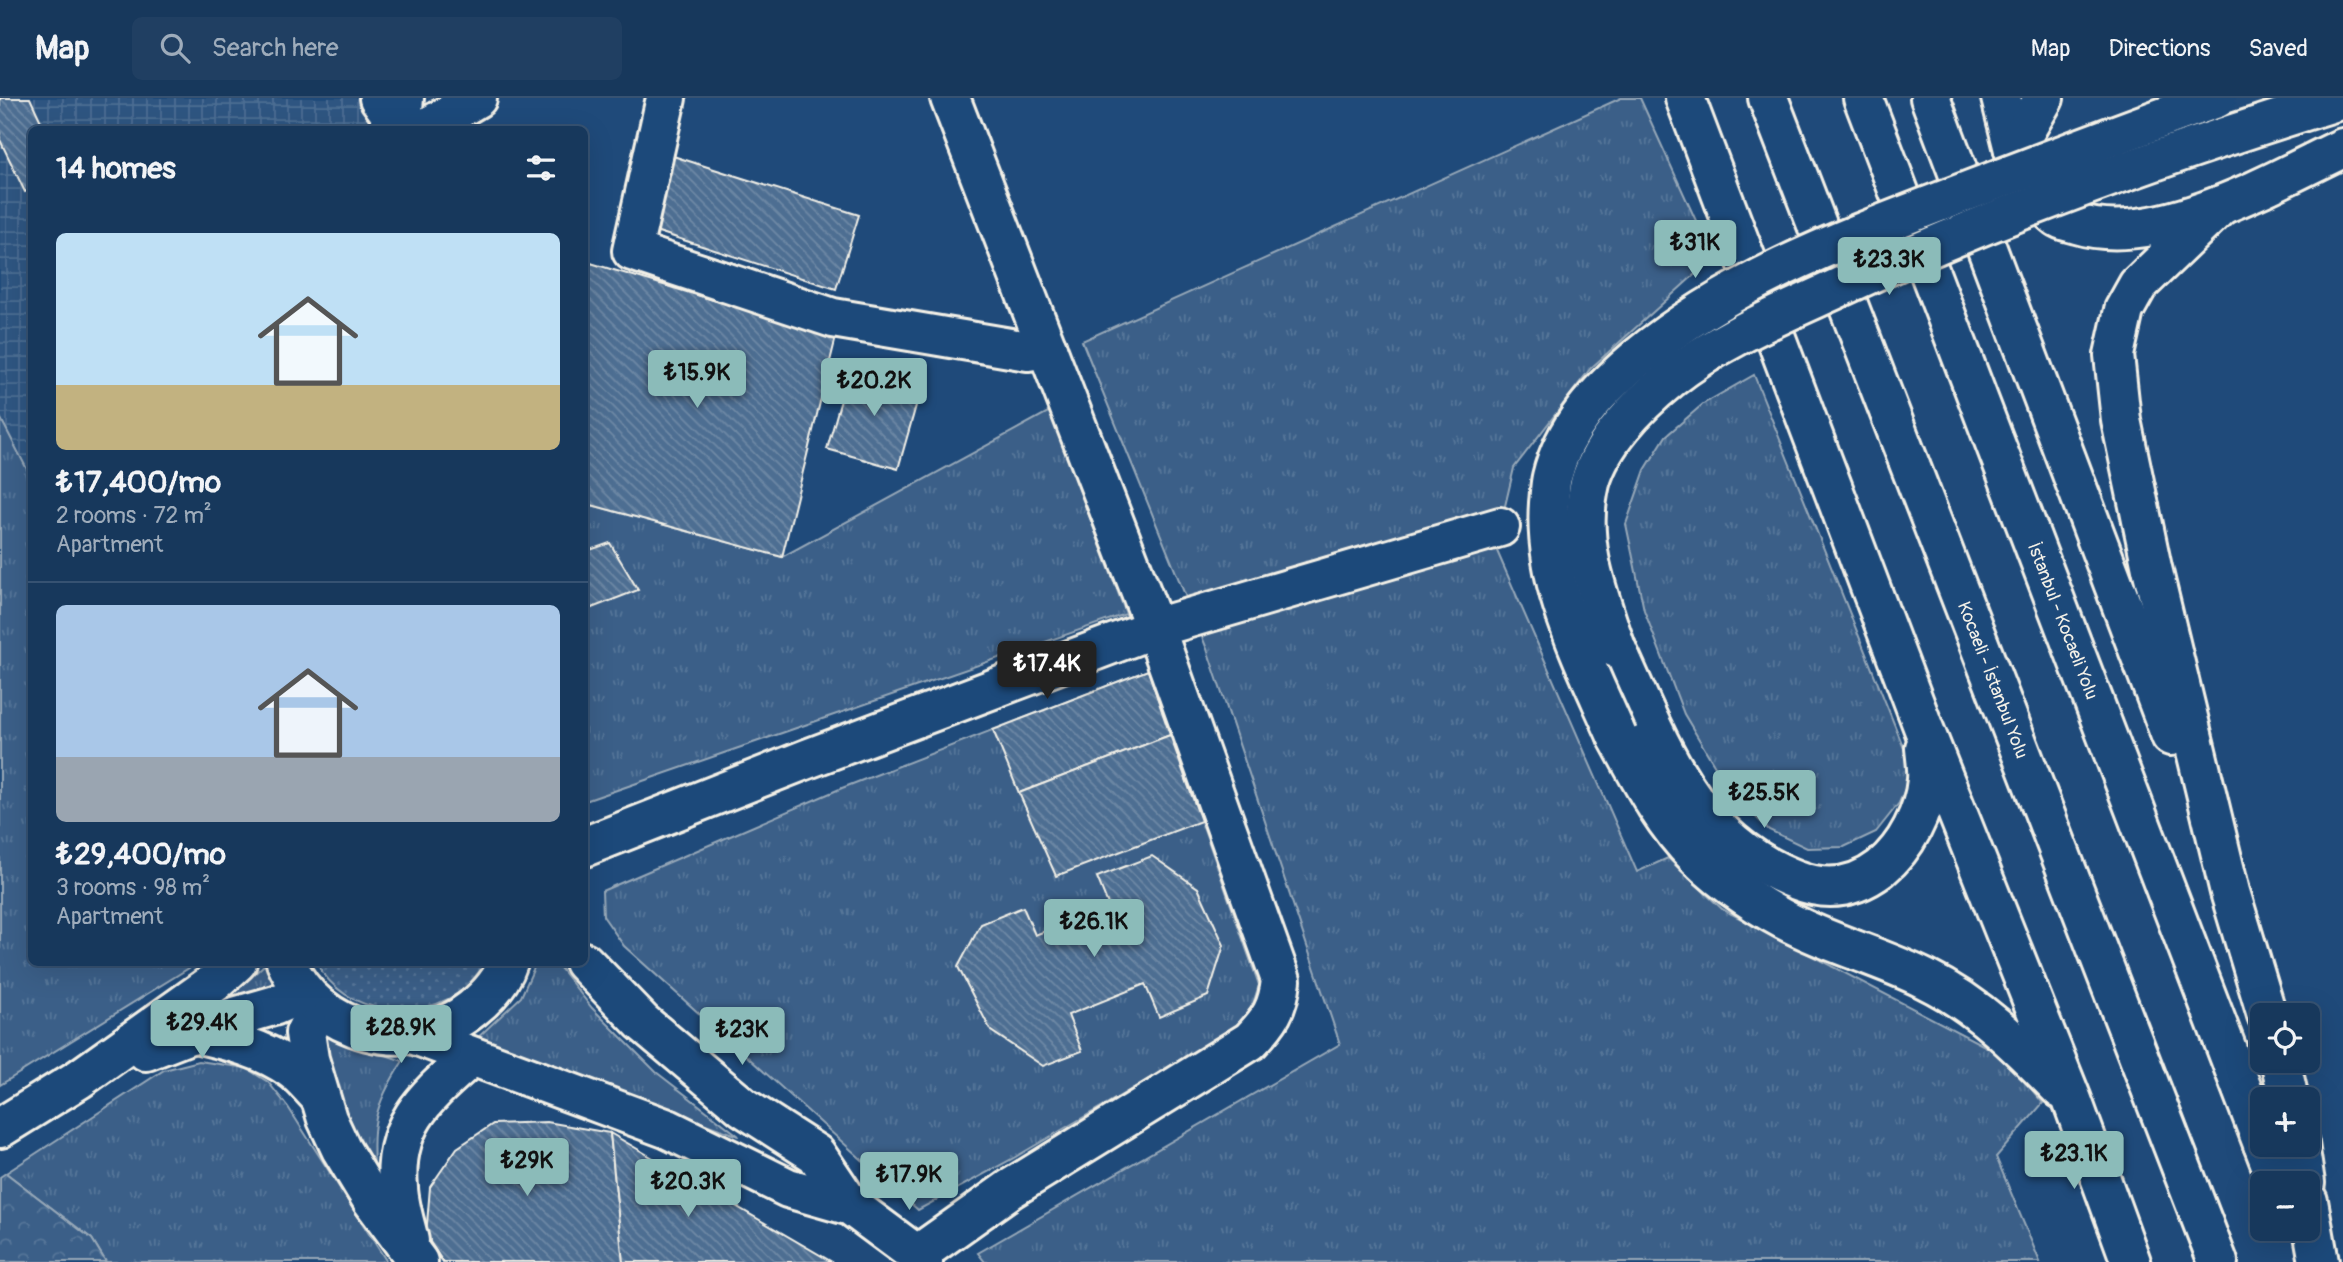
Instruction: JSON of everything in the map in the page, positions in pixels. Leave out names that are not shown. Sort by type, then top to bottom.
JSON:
[{"type":"main road","points":[[379,98],[396,126]]},
{"type":"main road","points":[[399,126],[404,98]]},
{"type":"main road","points":[[666,98],[632,251],[833,318],[1028,351],[1047,348]]},
{"type":"main road","points":[[588,966],[642,1022],[743,1107],[816,1154],[851,1206],[920,1258],[1010,1189],[1250,1041],[1267,1023],[1279,1002],[1282,980],[1155,628],[950,98]]},
{"type":"main road","points":[[1685,98],[1924,729],[2073,1100],[2131,1262]]},
{"type":"main road","name":"Kocaeli - İstanbul Yolu","points":[[1768,98],[2218,1262]]},
{"type":"main road","name":"İstanbul - Kocaeli Yolu","points":[[1863,98],[2250,1110]]},
{"type":"main road","points":[[1930,98],[2231,892]]},
{"type":"main road","points":[[2001,98],[2014,150],[2027,186],[2058,218],[2092,229],[2129,229],[2218,207],[2343,148]]},
{"type":"main road","points":[[2014,150],[2043,98]]},
{"type":"main road","points":[[2073,1100],[2012,1040],[1972,1006],[1926,979],[1800,928],[1742,894],[1696,856],[1660,813],[1617,736],[1564,613],[1552,566],[1548,523],[1551,479],[1563,443],[1581,413],[1612,379],[1657,342],[1724,296],[1786,265],[1884,223],[2217,98]]},
{"type":"main road","points":[[1924,729],[1927,779],[1922,805],[1905,843],[1888,862],[1867,879],[1841,887],[1813,886],[1772,871],[1737,847],[1703,813],[1671,767],[1616,648],[1592,576],[1584,524],[1591,481],[1609,445],[1636,409],[1671,378],[1720,346],[1783,314],[1928,247],[2096,181],[2343,99]]},
{"type":"main road","points":[[2218,207],[2138,285],[2123,310],[2114,355],[2121,420],[2152,568],[2231,892],[2263,1003]]},
{"type":"main road","points":[[588,845],[1155,628],[1500,527]]},
{"type":"main road","points":[[0,1128],[79,1079],[215,982],[233,966]]},
{"type":"main road","points":[[302,988],[362,1031],[395,1036],[415,1035],[460,1019],[487,998],[506,966]]},
{"type":"main road","points":[[79,1079],[191,1032],[276,1005],[302,988]]},
{"type":"main road","points":[[302,988],[309,1059],[318,1095],[332,1129],[372,1200],[414,1256]]},
{"type":"main road","points":[[191,1032],[264,1052],[293,1069],[318,1095]]},
{"type":"main road","points":[[415,1035],[668,1129],[788,1188],[851,1206]]},
{"type":"main road","points":[[414,1256],[398,1190],[397,1161],[401,1137],[413,1116],[434,1090],[471,1057]]},
{"type":"main road","points":[[2300,1241],[2308,1262]]},
{"type":"main road","points":[[2315,1241],[2319,1262]]},
{"type":"shaded area","points":[[0,98],[367,98],[366,126],[28,126],[28,471],[0,417]]},
{"type":"green space","points":[[1621,98],[1640,98],[1713,258],[1591,368],[1514,468],[1497,551],[1637,872],[1668,858],[1722,909],[2002,1055],[2043,1103],[1996,1157],[2040,1262],[985,1262],[978,1253],[1340,1044],[1207,649],[1082,341]]},
{"type":"green space","points":[[1754,375],[1913,771],[1899,803],[1876,832],[1844,847],[1807,848],[1769,830],[1731,793],[1684,714],[1644,610],[1626,524],[1645,470],[1666,436],[1703,404]]},
{"type":"green space","points":[[1050,411],[1126,614],[588,800],[588,504],[782,557]]},
{"type":"green space","points":[[0,417],[28,471],[28,966],[192,966],[0,1085]]},
{"type":"green space","points":[[1148,670],[1259,985],[1250,1013],[1231,1031],[1012,1159],[918,1210],[624,946],[603,916],[602,891],[842,788]]},
{"type":"green space","points":[[263,966],[274,966],[280,994],[225,1004],[225,996],[245,983]]},
{"type":"green space","points":[[319,966],[484,966],[465,988],[447,999],[427,1007],[406,1010],[364,1004],[329,981]]},
{"type":"green space","points":[[535,966],[558,966],[592,1008],[656,1072],[739,1136],[474,1041],[521,997]]},
{"type":"green space","points":[[316,1031],[403,1061],[384,1093],[376,1120],[373,1149],[375,1185],[346,1135]]},
{"type":"green space","points":[[199,1061],[246,1068],[268,1082],[288,1107],[387,1262],[106,1262],[92,1239],[6,1173],[164,1070]]},
{"type":"green space","points":[[6,1173],[92,1239],[106,1262],[0,1262],[0,1177]]},
{"type":"building","points":[[0,98],[30,98],[43,126],[28,126],[28,191],[25,192],[0,140]]},
{"type":"building","points":[[673,156],[859,215],[836,289],[649,229]]},
{"type":"building","points":[[588,262],[836,337],[782,557],[588,504]]},
{"type":"building","points":[[850,368],[921,388],[898,469],[827,449]]},
{"type":"building","points":[[610,543],[638,590],[588,609],[588,551]]},
{"type":"building","points":[[1148,670],[1170,735],[1019,793],[993,730]]},
{"type":"building","points":[[1170,735],[1201,821],[1056,876],[1019,793]]},
{"type":"building","points":[[1152,856],[1198,888],[1224,945],[1208,996],[1159,1017],[1145,984],[1068,1015],[1082,1051],[1043,1066],[991,1031],[958,967],[981,924],[1023,907],[1035,935],[1109,907],[1097,877]]},
{"type":"building","points":[[547,1122],[610,1133],[623,1262],[443,1262],[426,1236],[430,1187],[457,1148],[493,1124]]},
{"type":"building","points":[[610,1133],[832,1262],[623,1262]]}]
